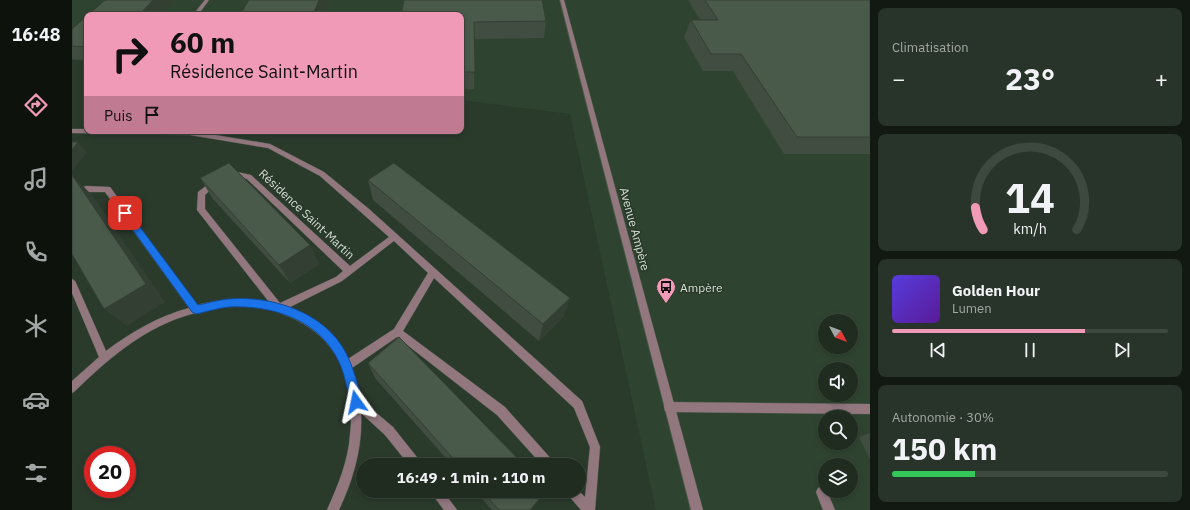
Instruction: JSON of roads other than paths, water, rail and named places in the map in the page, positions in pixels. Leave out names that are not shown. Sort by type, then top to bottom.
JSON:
[{"type":"street","points":[[197,12],[206,0]]},
{"type":"street","name":"Avenue Ampère","points":[[562,0],[697,510]]},
{"type":"street","points":[[72,131],[84,131]]},
{"type":"street","points":[[196,134],[270,146],[322,174],[394,237],[578,405],[595,447],[589,510]]},
{"type":"street","name":"Résidence Saint-Martin","points":[[349,271],[249,177],[237,174],[215,182],[201,194],[201,210],[279,308],[339,279],[394,237]]},
{"type":"street","points":[[72,194],[86,189],[107,189],[196,309]]},
{"type":"street","points":[[346,366],[398,332],[433,273]]},
{"type":"street","points":[[72,283],[104,357]]},
{"type":"street","points":[[72,388],[104,357],[129,339],[154,325],[196,309],[235,303],[250,303],[293,312],[318,328],[333,343],[342,355],[351,377],[356,402],[356,430],[352,461],[336,508]]},
{"type":"street","points":[[398,332],[502,411],[543,458]]},
{"type":"street","points":[[356,402],[389,431],[410,458]]},
{"type":"street","points":[[669,407],[870,409]]},
{"type":"street","points":[[442,498],[451,510]]},
{"type":"street","points":[[578,498],[589,510]]},
{"type":"street","points":[[824,498],[829,510]]},
{"type":"place","name":"Ampère","points":[[666,304]]}]
